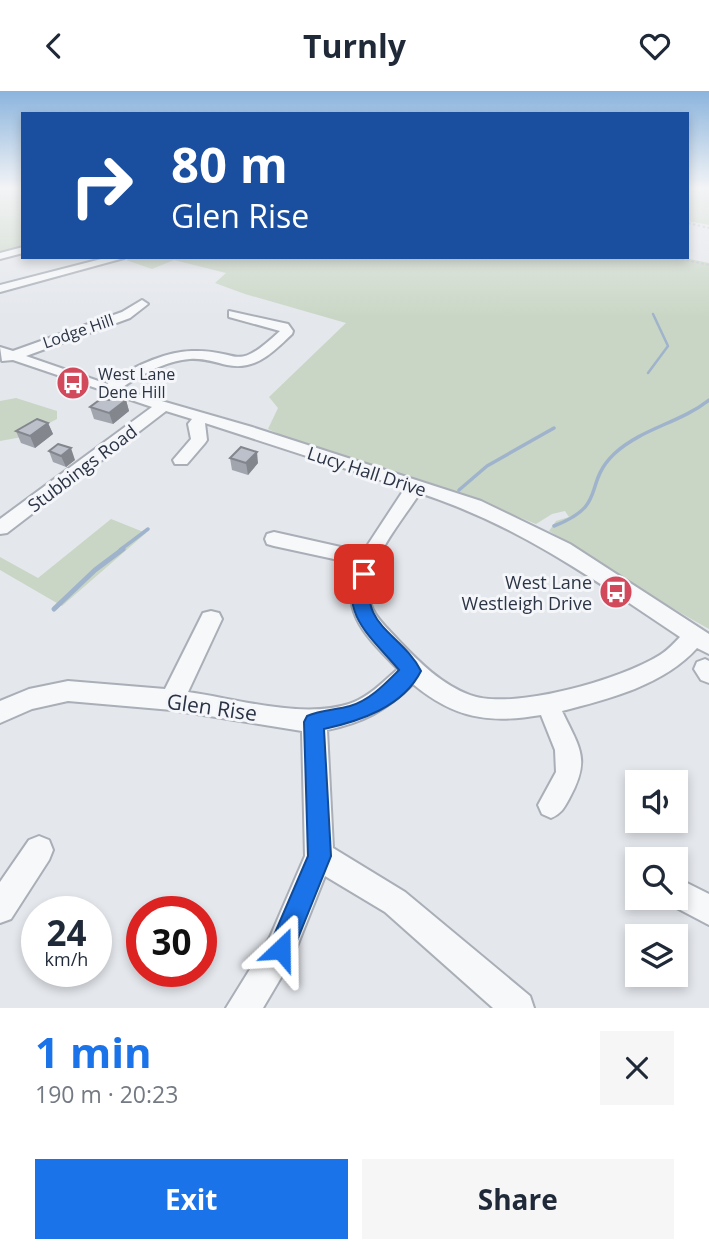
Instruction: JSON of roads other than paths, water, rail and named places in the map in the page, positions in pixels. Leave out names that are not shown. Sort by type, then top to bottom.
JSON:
[{"type":"street","points":[[0,256],[21,251]]},
{"type":"street","points":[[0,289],[115,259]]},
{"type":"street","name":"Lodge Hill","points":[[4,356],[126,315],[142,304]]},
{"type":"street","points":[[109,390],[122,380],[181,356],[203,355],[239,362],[252,360],[287,331],[283,327],[233,314]]},
{"type":"street","name":"Lucy Hall Drive","points":[[4,356],[475,505],[535,533],[702,640]]},
{"type":"street","name":"Stubbings Road","points":[[0,529],[163,406]]},
{"type":"street","points":[[181,460],[199,440],[196,424],[201,417]]},
{"type":"street","points":[[415,487],[369,559],[359,589],[362,614],[411,671],[447,697],[480,709],[517,708],[576,698],[636,677],[670,661],[702,640]]},
{"type":"street","points":[[274,539],[369,559]]},
{"type":"street","points":[[172,701],[211,619]]},
{"type":"street","name":"Glen Rise","points":[[0,712],[29,699],[68,691],[172,701],[314,722],[356,713],[386,695],[411,671]]},
{"type":"street","points":[[547,703],[568,750],[569,775],[551,805]]},
{"type":"street","points":[[242,1008],[250,1000],[281,949],[319,856],[314,722]]},
{"type":"street","points":[[0,908],[39,850]]},
{"type":"street","points":[[319,856],[395,902],[518,1008]]},
{"type":"street","points":[[688,898],[709,909]]},
{"type":"waterway","points":[[648,373],[668,346],[653,314]]},
{"type":"waterway","points":[[554,526],[582,510],[593,494],[604,465],[625,445],[709,400]]},
{"type":"waterway","points":[[459,490],[487,466],[554,428]]},
{"type":"waterway","points":[[120,550],[148,529]]},
{"type":"waterway","points":[[54,609],[95,570],[123,549]]},
{"type":"place","name":"West Lane Dene Hill","points":[[73,383]]},
{"type":"place","name":"West Lane Westleigh Drive","points":[[616,592]]}]
